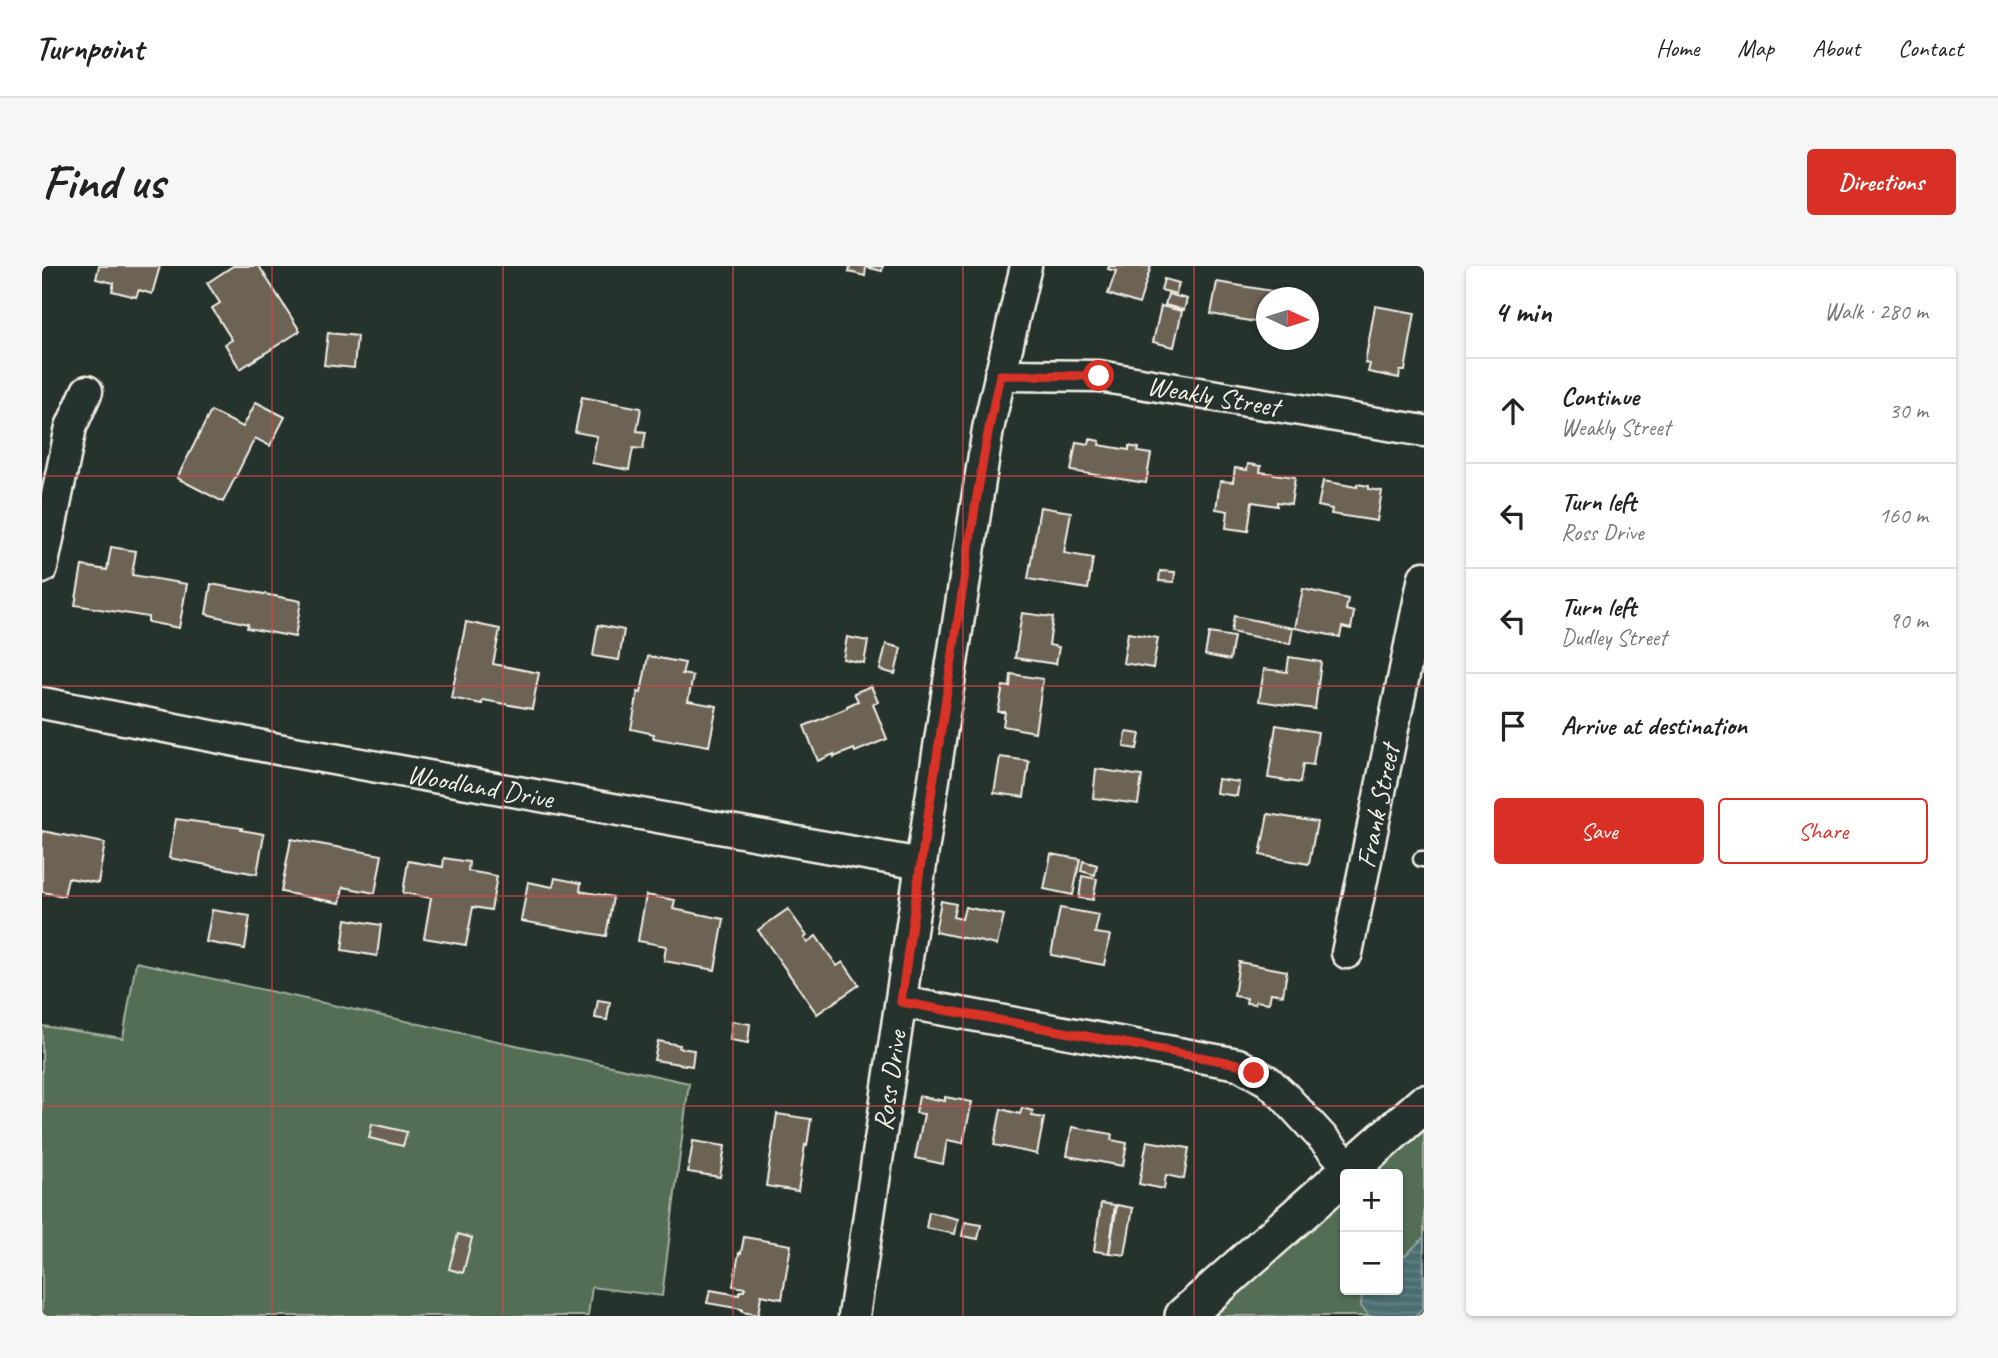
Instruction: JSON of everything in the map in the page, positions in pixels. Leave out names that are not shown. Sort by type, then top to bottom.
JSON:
[{"type":"street","name":"Ross Drive","points":[[854,1316],[982,464],[1026,266]]},
{"type":"street","name":"Weakly Street","points":[[1000,375],[1099,376],[1424,431]]},
{"type":"street","points":[[42,568],[71,427],[88,391]]},
{"type":"street","name":"Frank Street","points":[[1346,953],[1424,577]]},
{"type":"street","name":"Woodland Drive","points":[[42,703],[288,751],[920,864]]},
{"type":"street","points":[[901,1002],[1238,1064],[1268,1081],[1351,1169],[1424,1104]]},
{"type":"street","points":[[1184,1316],[1340,1179]]},
{"type":"green space","points":[[136,962],[689,1083],[662,1296],[592,1287],[588,1316],[42,1316],[42,1026],[123,1038]]},
{"type":"green space","points":[[1424,1104],[1424,1316],[1184,1316],[1340,1178],[1340,1295],[1403,1295],[1403,1169],[1350,1169]]},
{"type":"water","points":[[1424,1237],[1423,1308],[1416,1316],[1369,1316],[1361,1306],[1362,1295],[1403,1295],[1403,1256]]},
{"type":"building","points":[[99,266],[160,266],[152,294],[139,290],[136,297],[112,291],[114,283],[96,279]]},
{"type":"building","points":[[233,266],[259,266],[300,331],[240,369],[225,344],[232,340],[212,308],[220,303],[207,283]]},
{"type":"building","points":[[850,266],[883,266],[882,271],[866,267],[865,276],[849,272]]},
{"type":"building","points":[[1109,266],[1151,266],[1139,304],[1108,294],[1116,271],[1108,269]]},
{"type":"building","points":[[1164,279],[1179,283],[1176,294],[1161,290]]},
{"type":"building","points":[[1217,282],[1256,288],[1256,322],[1211,314]]},
{"type":"building","points":[[1168,294],[1187,299],[1184,310],[1165,305]]},
{"type":"building","points":[[1161,306],[1182,311],[1174,347],[1153,342]]},
{"type":"building","points":[[1375,306],[1415,313],[1405,371],[1400,371],[1399,378],[1368,372],[1370,364],[1365,363]]},
{"type":"building","points":[[328,333],[357,336],[354,368],[324,365]]},
{"type":"building","points":[[582,397],[641,408],[637,431],[646,432],[643,449],[633,448],[629,470],[592,463],[597,436],[575,432]]},
{"type":"building","points":[[256,402],[285,417],[270,446],[255,438],[223,502],[177,478],[211,411],[243,427]]},
{"type":"building","points":[[1090,439],[1100,441],[1099,445],[1129,450],[1129,446],[1139,448],[1138,452],[1151,454],[1146,483],[1071,471],[1076,442],[1089,444]]},
{"type":"building","points":[[1248,464],[1261,466],[1260,472],[1295,477],[1291,504],[1277,502],[1277,506],[1252,502],[1248,531],[1226,528],[1228,511],[1216,509],[1220,481],[1233,482],[1235,468],[1247,470]]},
{"type":"building","points":[[1323,481],[1357,487],[1357,484],[1369,486],[1369,489],[1382,491],[1377,521],[1331,514],[1332,509],[1318,506]]},
{"type":"building","points":[[1040,507],[1071,512],[1064,553],[1093,558],[1088,589],[1028,579]]},
{"type":"building","points":[[111,547],[136,551],[132,575],[187,584],[179,628],[148,622],[148,617],[75,605],[82,566],[107,570]]},
{"type":"building","points":[[1160,571],[1175,572],[1174,582],[1159,581]]},
{"type":"building","points":[[211,584],[301,601],[295,637],[247,628],[248,624],[206,614]]},
{"type":"building","points":[[1303,589],[1348,599],[1346,610],[1354,612],[1351,629],[1342,627],[1340,637],[1295,628]]},
{"type":"building","points":[[1022,613],[1053,617],[1049,645],[1059,647],[1056,664],[1015,658]]},
{"type":"building","points":[[1234,616],[1293,628],[1290,644],[1231,632]]},
{"type":"building","points":[[466,622],[500,629],[493,664],[539,673],[532,709],[483,700],[482,704],[451,698]]},
{"type":"building","points":[[598,625],[624,630],[619,660],[593,656]]},
{"type":"building","points":[[1128,633],[1158,638],[1153,668],[1123,663]]},
{"type":"building","points":[[1209,633],[1234,637],[1230,660],[1205,655]]},
{"type":"building","points":[[847,637],[868,641],[864,663],[843,659]]},
{"type":"building","points":[[886,644],[901,648],[895,674],[880,670]]},
{"type":"building","points":[[648,656],[685,663],[682,674],[693,676],[688,701],[717,706],[709,746],[653,738],[654,734],[631,729]]},
{"type":"building","points":[[1289,657],[1321,662],[1315,709],[1259,701],[1264,669],[1287,672]]},
{"type":"building","points":[[1011,674],[1043,679],[1035,732],[1003,726],[1005,712],[998,712],[1003,686],[1010,687]]},
{"type":"building","points":[[871,686],[878,702],[873,704],[887,739],[855,752],[854,749],[818,761],[804,726],[847,708],[858,701],[854,693]]},
{"type":"building","points":[[1276,725],[1318,732],[1313,765],[1303,764],[1300,783],[1268,778]]},
{"type":"building","points":[[1126,732],[1140,734],[1137,749],[1124,747]]},
{"type":"building","points":[[1000,757],[1029,761],[1024,797],[994,793]]},
{"type":"building","points":[[1096,769],[1142,776],[1138,804],[1093,798]]},
{"type":"building","points":[[1218,779],[1239,782],[1237,796],[1216,793]]},
{"type":"building","points":[[1268,814],[1317,822],[1309,864],[1260,855]]},
{"type":"building","points":[[176,819],[242,828],[241,830],[264,834],[257,874],[169,858]]},
{"type":"building","points":[[42,831],[105,843],[98,883],[68,878],[64,896],[42,892]]},
{"type":"building","points":[[291,839],[382,855],[375,893],[343,887],[340,903],[281,892]]},
{"type":"building","points":[[1051,854],[1080,859],[1073,895],[1044,889]]},
{"type":"building","points":[[444,858],[469,862],[468,871],[497,876],[491,910],[473,907],[466,945],[424,938],[431,898],[403,893],[408,861],[443,867]]},
{"type":"building","points":[[1083,861],[1097,865],[1095,875],[1081,871]]},
{"type":"building","points":[[1082,876],[1097,879],[1093,900],[1079,898]]},
{"type":"building","points":[[555,878],[581,883],[580,891],[613,897],[606,936],[521,921],[528,882],[553,887]]},
{"type":"building","points":[[646,895],[675,900],[673,909],[724,919],[715,970],[664,961],[666,946],[638,941]]},
{"type":"building","points":[[941,901],[956,904],[953,917],[962,919],[965,907],[1004,915],[997,945],[935,932]]},
{"type":"building","points":[[1060,908],[1099,915],[1095,933],[1110,935],[1104,965],[1051,955]]},
{"type":"building","points":[[788,909],[807,936],[804,938],[807,943],[816,936],[837,966],[843,962],[859,985],[817,1014],[758,930]]},
{"type":"building","points":[[212,910],[250,916],[245,949],[206,942]]},
{"type":"building","points":[[346,919],[381,925],[377,956],[342,950]]},
{"type":"building","points":[[1239,962],[1287,971],[1283,995],[1271,993],[1269,1003],[1256,1001],[1255,1004],[1246,1003],[1247,998],[1234,996]]},
{"type":"building","points":[[598,1000],[610,1002],[607,1020],[595,1018]]},
{"type":"building","points":[[732,1021],[750,1024],[748,1043],[730,1040]]},
{"type":"building","points":[[658,1041],[694,1050],[692,1066],[654,1060]]},
{"type":"building","points":[[919,1096],[972,1102],[963,1143],[947,1140],[943,1164],[915,1158],[924,1114],[916,1113]]},
{"type":"building","points":[[1022,1108],[1033,1111],[1032,1116],[1044,1118],[1037,1154],[994,1145],[1001,1109],[1020,1114]]},
{"type":"building","points":[[777,1114],[811,1119],[798,1191],[766,1186]]},
{"type":"building","points":[[372,1124],[407,1132],[403,1146],[369,1138]]},
{"type":"building","points":[[1072,1127],[1112,1134],[1111,1140],[1127,1143],[1123,1166],[1067,1156]]},
{"type":"building","points":[[693,1141],[725,1146],[720,1177],[688,1172]]},
{"type":"building","points":[[1147,1141],[1189,1148],[1184,1179],[1166,1175],[1164,1189],[1139,1184]]},
{"type":"building","points":[[1101,1203],[1115,1205],[1109,1253],[1094,1251]]},
{"type":"building","points":[[1117,1205],[1133,1208],[1125,1255],[1109,1253]]},
{"type":"building","points":[[929,1212],[958,1219],[955,1234],[926,1228]]},
{"type":"building","points":[[965,1222],[981,1225],[978,1239],[962,1236]]},
{"type":"building","points":[[458,1234],[472,1238],[463,1273],[449,1269]]},
{"type":"building","points":[[744,1237],[791,1245],[782,1299],[761,1295],[758,1315],[742,1312],[742,1309],[707,1303],[710,1290],[739,1295],[740,1291],[744,1291],[745,1288],[733,1286]]},
{"type":"route","points":[[1099,376],[1000,375],[988,429],[901,1002],[1238,1064],[1254,1073]]}]
